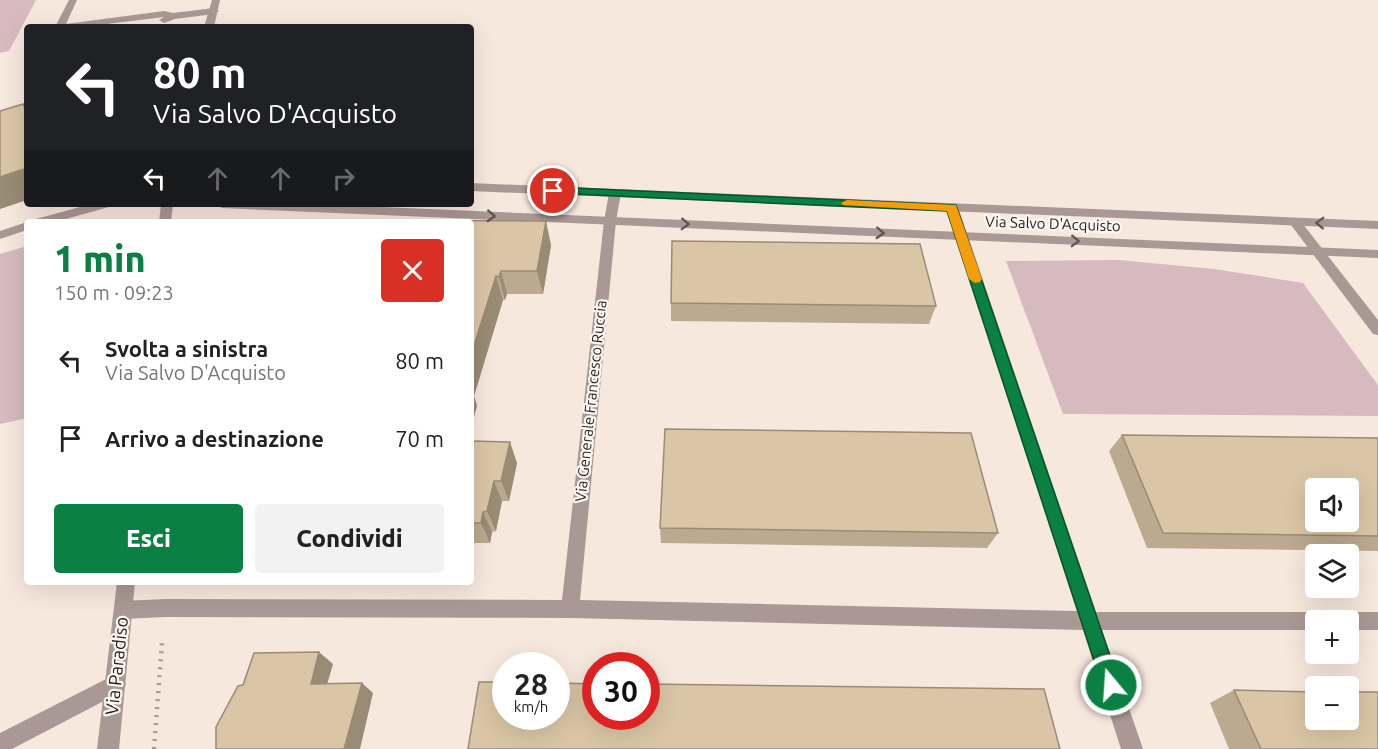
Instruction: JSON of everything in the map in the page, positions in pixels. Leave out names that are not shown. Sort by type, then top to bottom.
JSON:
[{"type":"street","points":[[62,24],[73,0]]},
{"type":"street","points":[[210,24],[216,0]]},
{"type":"street","points":[[140,24],[161,21],[173,16],[214,11]]},
{"type":"street","points":[[85,24],[164,14],[173,16]]},
{"type":"street","name":"Via Salvo D'Acquisto","points":[[474,187],[1378,225]]},
{"type":"street","name":"Via Generale Francesco Ruccia","points":[[570,609],[610,221],[615,193]]},
{"type":"street","points":[[51,219],[94,207]]},
{"type":"street","name":"Via Salvo D'Acquisto","points":[[290,207],[1378,254]]},
{"type":"street","points":[[952,207],[1132,749]]},
{"type":"street","points":[[1295,222],[1378,330]]},
{"type":"street","points":[[0,235],[24,227]]},
{"type":"street","name":"Via Paradiso","points":[[108,749],[126,585]]},
{"type":"street","points":[[123,610],[165,608],[570,609],[1090,621],[1305,621]]},
{"type":"street","points":[[1359,621],[1378,621]]},
{"type":"street","points":[[0,744],[116,684]]},
{"type":"path","points":[[154,749],[165,608]]},
{"type":"shaded area","points":[[0,0],[36,0],[9,51],[0,53]]},
{"type":"shaded area","points":[[24,247],[24,419],[0,424],[0,254]]},
{"type":"shaded area","points":[[1119,260],[1214,269],[1303,283],[1378,385],[1378,416],[1063,414],[1006,261]]},
{"type":"building","points":[[23,104],[24,106],[24,169],[0,177],[0,111]]},
{"type":"building","points":[[474,221],[546,221],[537,271],[501,271],[499,277],[496,276],[474,346]]},
{"type":"building","points":[[672,241],[920,244],[936,306],[671,303]]},
{"type":"building","points":[[665,429],[971,433],[998,533],[660,528]]},
{"type":"building","points":[[1122,435],[1378,438],[1378,536],[1163,533]]},
{"type":"building","points":[[474,441],[510,442],[501,481],[494,481],[487,511],[483,512],[481,523],[474,523]]},
{"type":"building","points":[[319,652],[311,684],[362,683],[344,749],[216,749],[216,727],[238,686],[243,685],[254,653]]},
{"type":"building","points":[[479,682],[492,682],[492,730],[570,730],[570,683],[582,684],[582,730],[660,730],[660,684],[1044,689],[1060,749],[468,749]]},
{"type":"building","points":[[1234,690],[1305,692],[1305,730],[1359,730],[1359,692],[1378,692],[1378,749],[1261,749]]},
{"type":"slow traffic","points":[[847,203],[952,207],[975,279]]},
{"type":"route","points":[[553,191],[952,207],[1111,685]]}]
